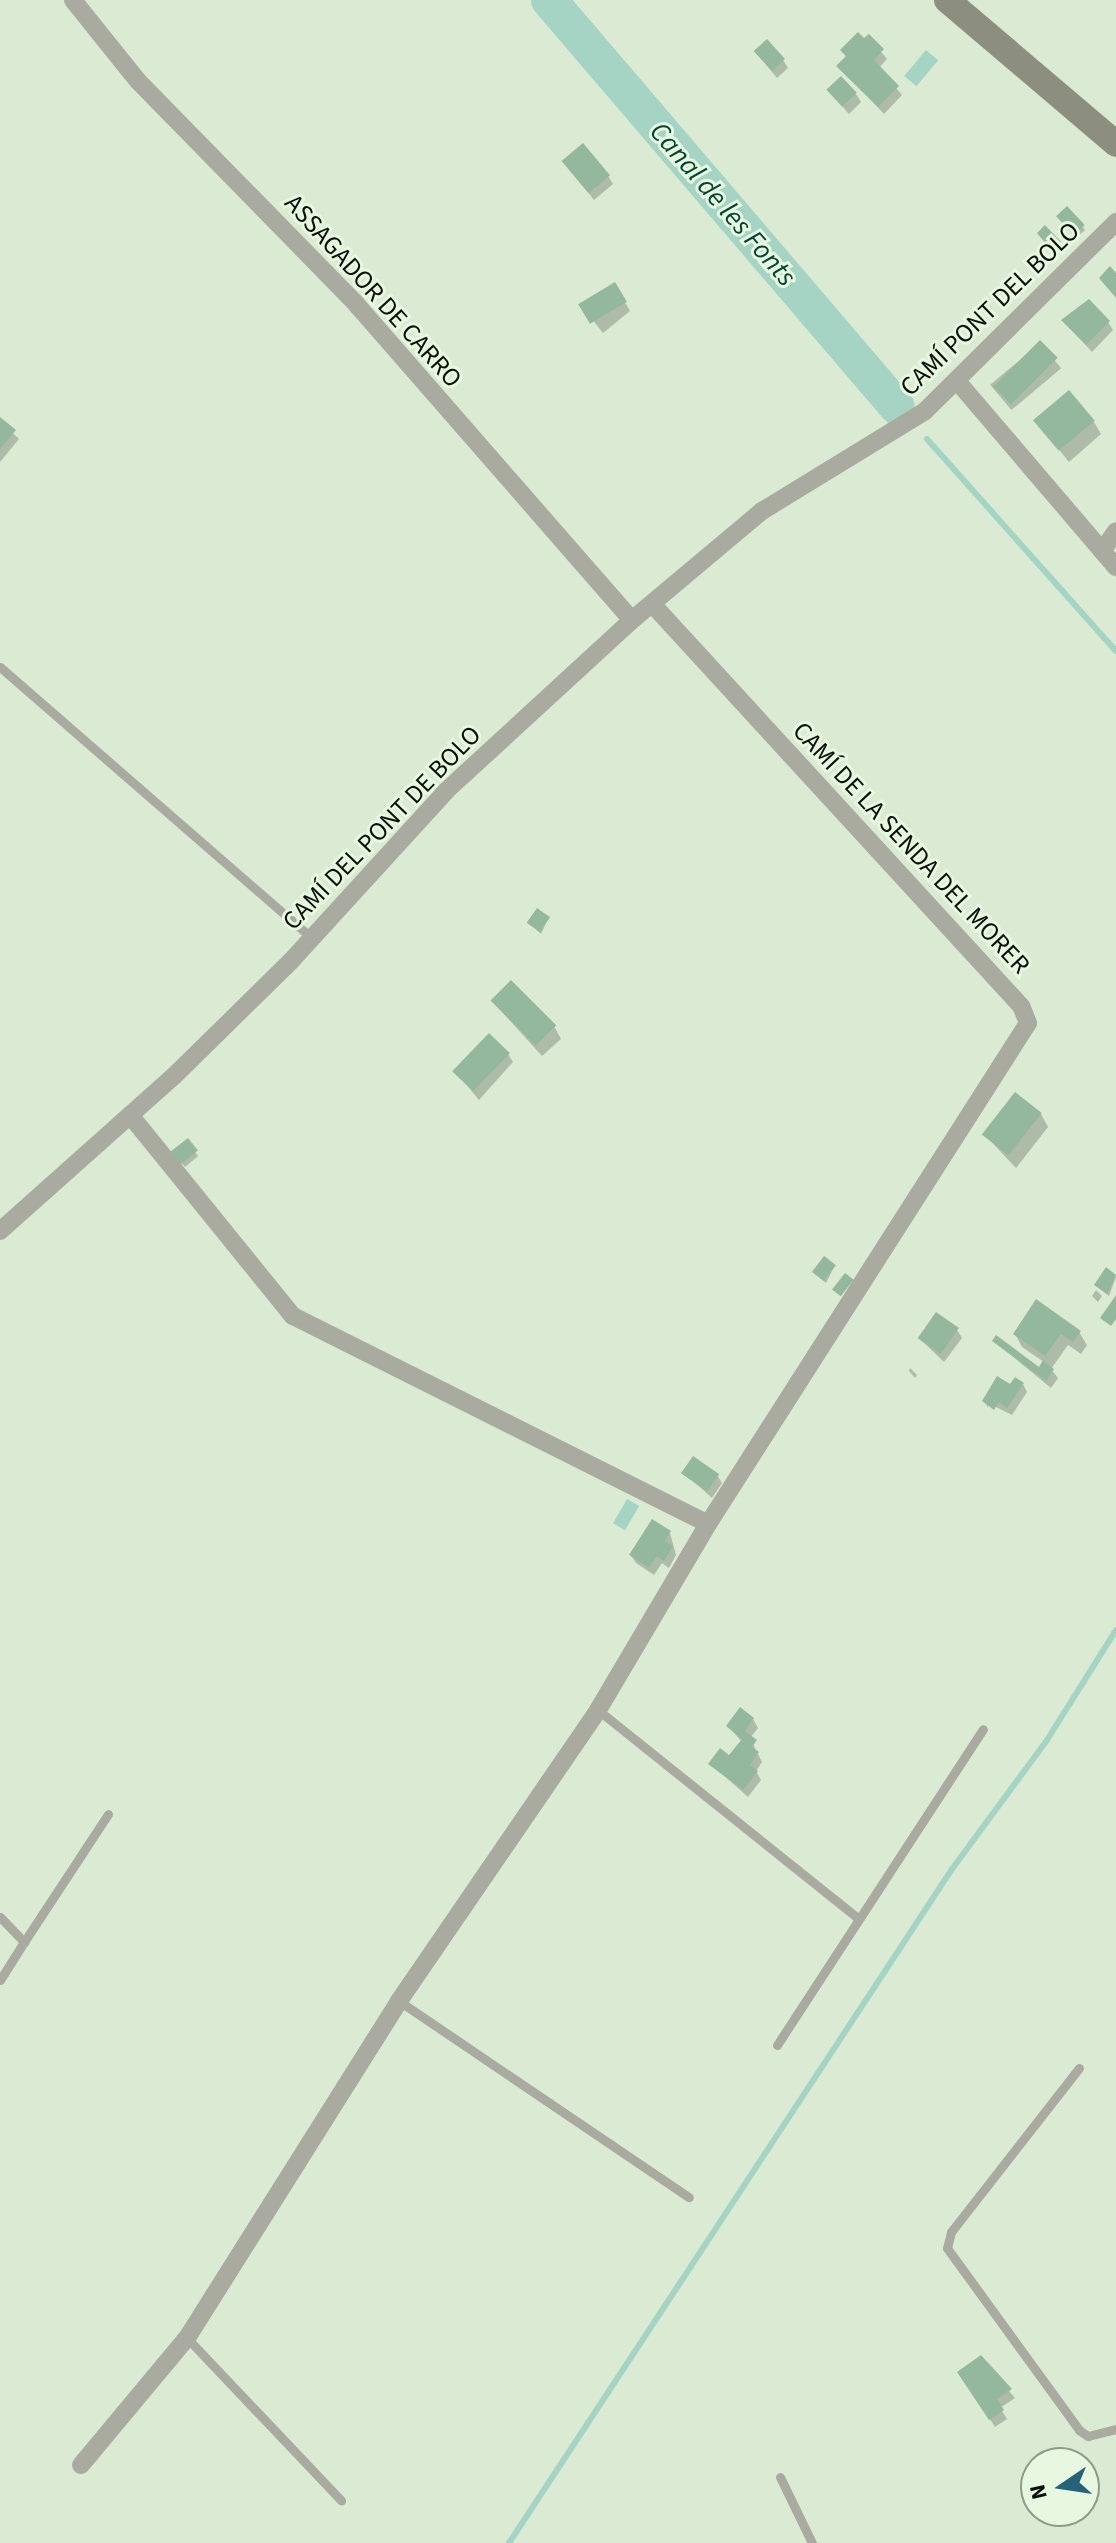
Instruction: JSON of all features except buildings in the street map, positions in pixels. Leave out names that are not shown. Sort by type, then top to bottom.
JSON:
[{"type":"street","name":"ASSAGADOR DE CARRO","points":[[73,0],[138,81],[357,305],[632,620]]},
{"type":"street","points":[[947,0],[1116,144]]},
{"type":"street","points":[[1020,61],[1116,126]]},
{"type":"street","name":"CAMÍ PONT DEL BOLO","points":[[899,431],[957,381],[1116,222]]},
{"type":"street","points":[[957,381],[1116,567]]},
{"type":"street","name":"CAMÍ DEL PONT DE BOLO","points":[[0,1231],[130,1115],[312,938],[446,791],[632,620],[762,511],[899,431]]},
{"type":"street","points":[[1102,551],[1116,531]]},
{"type":"street","name":"CAMÍ DE LA SENDA DEL MORER","points":[[81,2465],[187,2338],[399,2001],[598,1710],[708,1524],[1025,1032],[1027,1015],[653,605]]},
{"type":"street","points":[[130,1115],[293,1316],[708,1524]]},
{"type":"lane","points":[[0,667],[312,938]]},
{"type":"lane","points":[[598,1710],[859,1919]]},
{"type":"lane","points":[[777,2045],[983,1729]]},
{"type":"lane","points":[[0,1980],[108,1814]]},
{"type":"lane","points":[[0,1917],[24,1942]]},
{"type":"lane","points":[[399,2001],[689,2197]]},
{"type":"lane","points":[[1079,2068],[951,2232],[947,2248],[1079,2430],[1088,2436],[1116,2429]]},
{"type":"lane","points":[[187,2338],[341,2500]]},
{"type":"lane","points":[[780,2477],[812,2543]]},
{"type":"water","points":[[926,50],[938,60],[916,86],[904,76]]},
{"type":"water","points":[[627,1499],[639,1506],[625,1530],[613,1523]]},
{"type":"waterway","name":"Canal de les Fonts","points":[[549,0],[897,407]]},
{"type":"waterway","name":"Canal de les Fonts","points":[[927,439],[1116,651]]},
{"type":"waterway","points":[[509,2543],[952,1869],[1047,1740],[1116,1630]]}]
